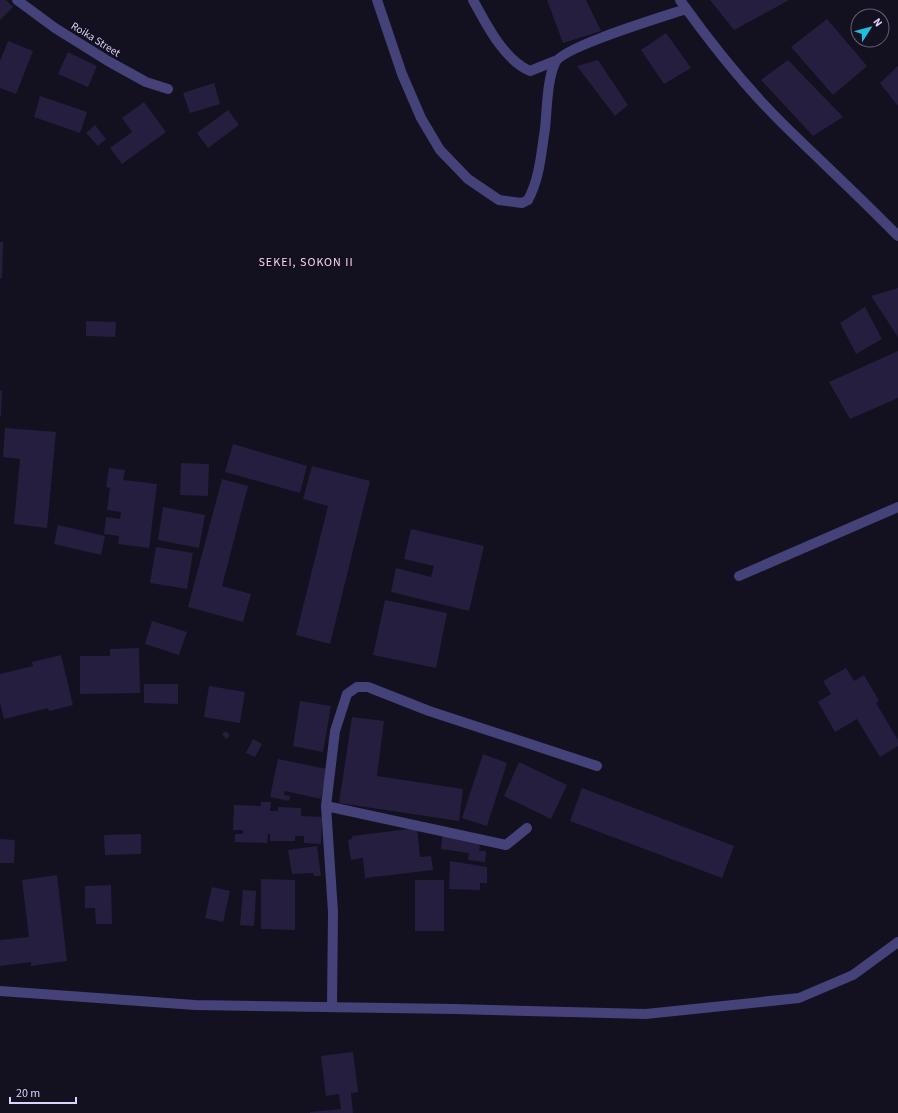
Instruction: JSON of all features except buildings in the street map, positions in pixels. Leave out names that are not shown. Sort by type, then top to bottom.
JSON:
[{"type":"street","name":"Roika Street","points":[[17,0],[55,28],[108,61],[146,82],[168,89]]},
{"type":"street","points":[[377,0],[402,74],[421,118],[440,150],[468,179],[499,200],[522,203],[528,200],[532,192],[538,177],[548,109],[550,78],[555,61]]},
{"type":"street","points":[[473,0],[488,27],[512,59],[521,67],[530,71],[555,61],[565,54],[611,33],[686,9]]},
{"type":"street","points":[[680,0],[744,82],[786,127],[832,170],[898,236]]},
{"type":"street","points":[[738,576],[898,506]]},
{"type":"street","points":[[332,1007],[333,912],[326,806],[335,731],[347,694],[357,687],[368,687],[429,711],[597,766]]},
{"type":"street","points":[[326,806],[506,845],[527,828]]},
{"type":"street","points":[[0,991],[195,1005],[646,1014],[799,998],[853,975],[898,942]]},
{"type":"district","name":"SEKEI, SOKON II","points":[[306,262]]}]
